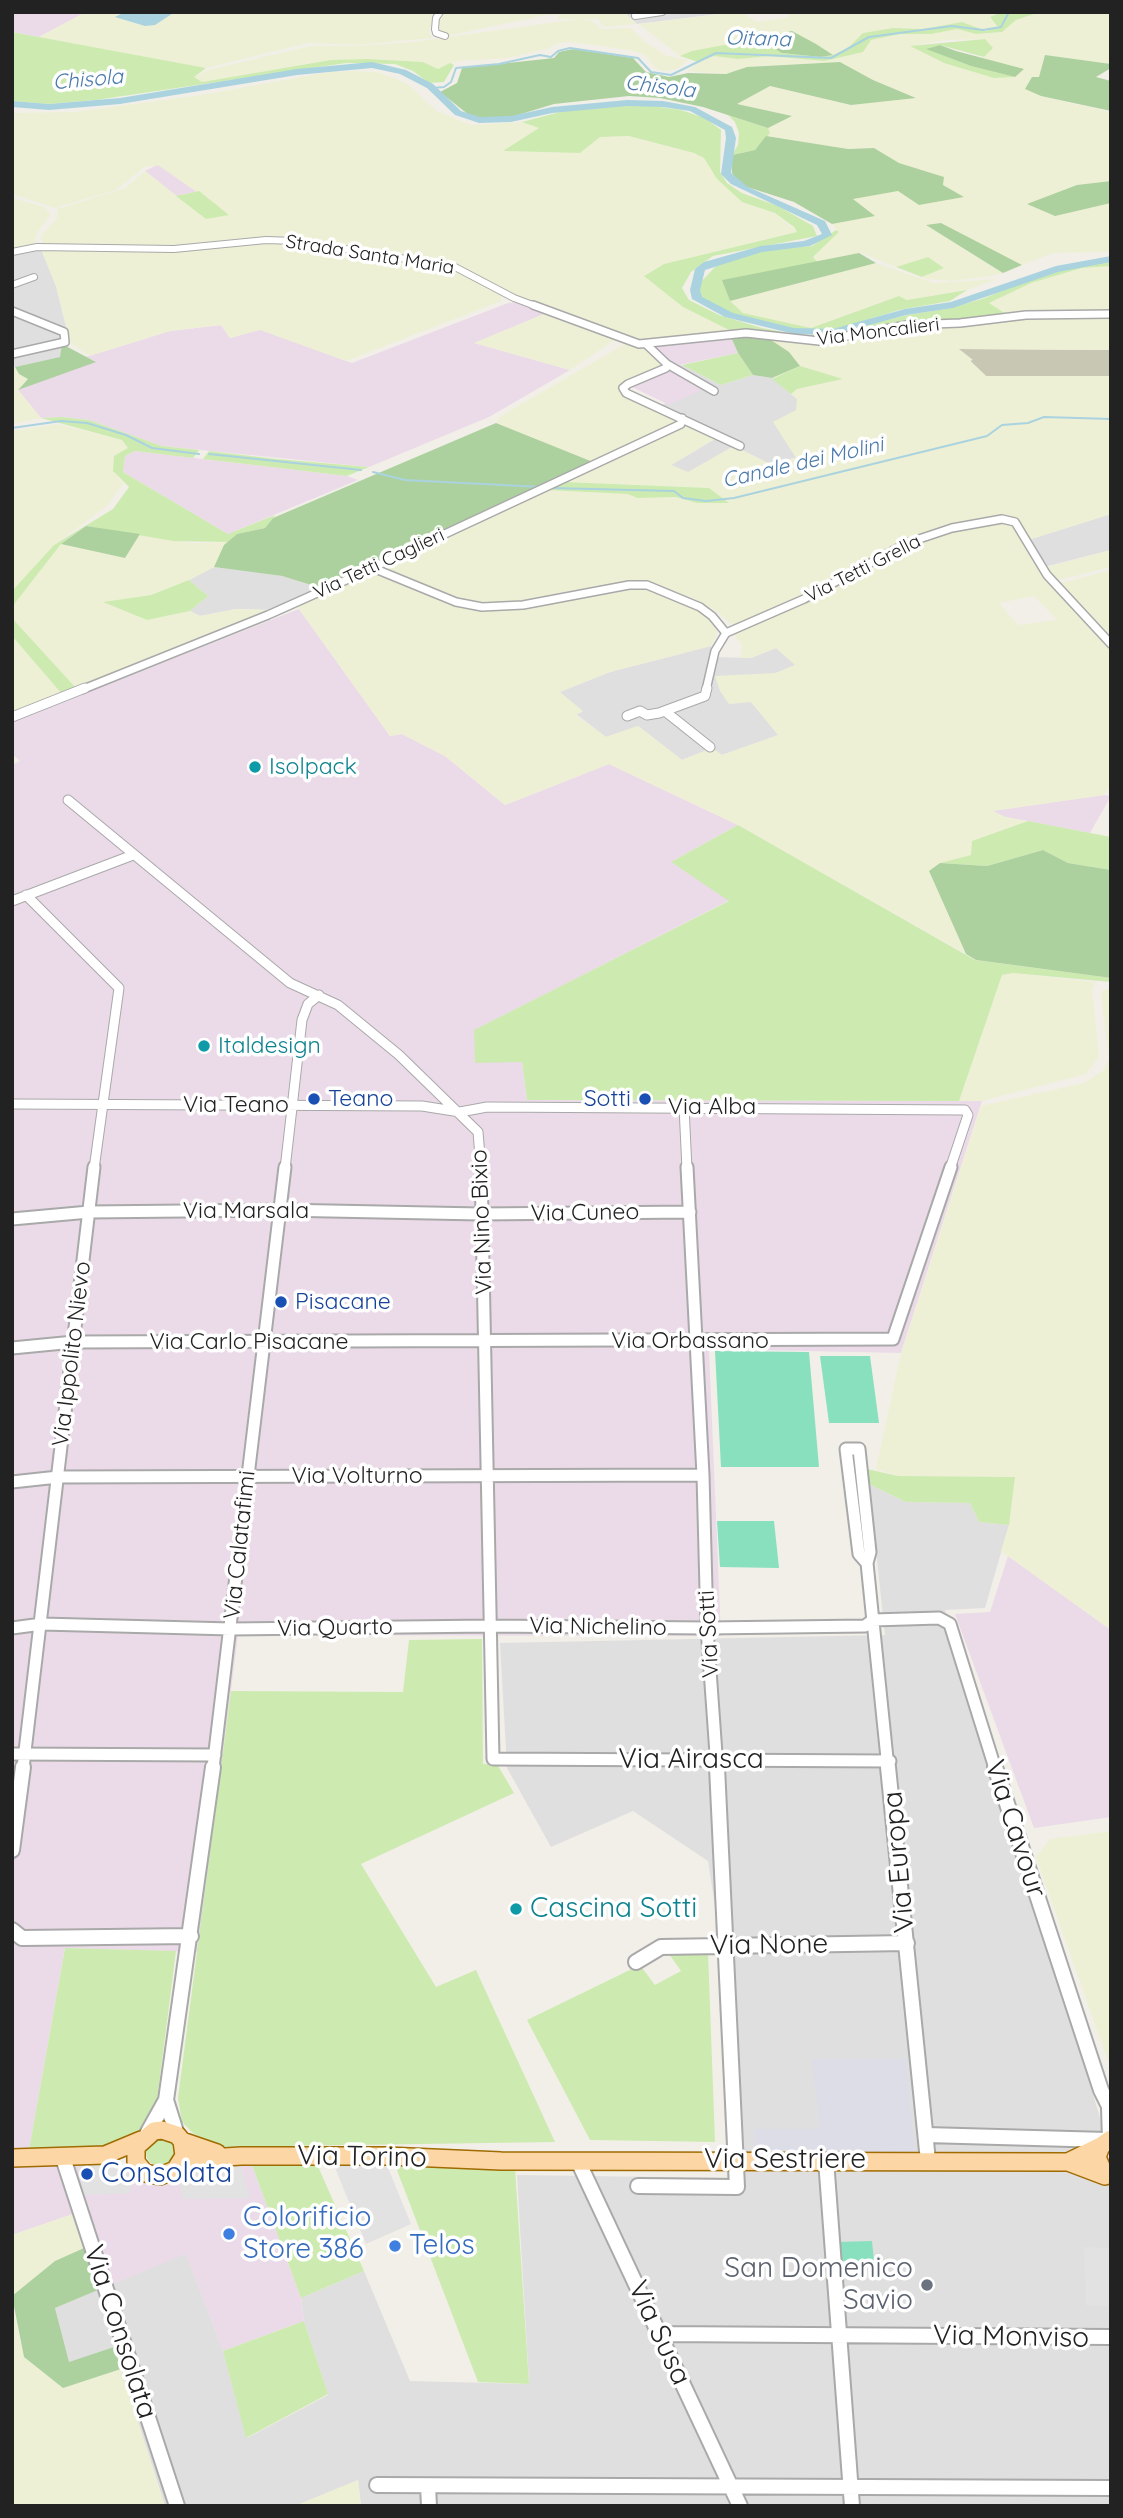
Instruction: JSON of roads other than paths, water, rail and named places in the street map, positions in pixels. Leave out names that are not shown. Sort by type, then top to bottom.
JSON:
[{"type":"main road","name":"Via Torino","points":[[105,2155],[162,2130],[224,2156]]},
{"type":"main road","points":[[139,2168],[135,2154],[144,2137]]},
{"type":"main road","points":[[179,2138],[184,2156],[180,2164]]},
{"type":"main road","points":[[1068,2162],[1107,2141]]},
{"type":"main road","points":[[1107,2141],[1098,2164],[1109,2180]]},
{"type":"main road","name":"Via Torino","points":[[12,2158],[105,2155],[126,2160],[152,2176],[175,2170],[180,2164],[192,2159],[224,2156],[387,2156],[501,2161]]},
{"type":"main road","name":"Via Sestriere","points":[[501,2161],[1068,2162]]},
{"type":"main road","points":[[1068,2162],[1109,2180]]},
{"type":"street","points":[[440,12],[436,18],[435,29],[436,33],[445,36]]},
{"type":"street","points":[[635,16],[662,12]]},
{"type":"street","name":"Strada Santa Maria","points":[[12,252],[37,247],[174,249],[280,240],[440,263],[455,267],[514,298],[594,325],[626,340],[646,344]]},
{"type":"street","points":[[12,285],[34,277]]},
{"type":"street","points":[[12,310],[64,332],[65,342],[12,354]]},
{"type":"street","name":"Via Moncalieri","points":[[646,344],[746,333],[820,341],[907,325],[960,323],[1026,315],[1111,314]]},
{"type":"street","points":[[646,344],[667,364],[714,391]]},
{"type":"street","points":[[667,364],[666,368],[623,387],[626,393],[740,446]]},
{"type":"street","name":"Via Tetti Caglieri","points":[[12,717],[268,615],[681,424],[682,418]]},
{"type":"street","name":"Via Tetti Grella","points":[[726,633],[804,598],[907,543],[952,528],[1007,518],[1016,522],[1058,589],[1111,644]]},
{"type":"street","points":[[373,568],[456,602],[482,607],[523,605],[629,585],[647,585],[700,607],[712,616],[726,633],[715,651],[705,696],[666,712],[647,715],[638,711],[627,716]]},
{"type":"street","points":[[666,712],[710,747]]},
{"type":"street","name":"Via Nino Bixio","points":[[68,800],[290,983],[338,1005],[399,1055],[478,1132],[481,1149],[480,1214],[486,1342],[493,1759]]},
{"type":"street","points":[[12,901],[133,855]]},
{"type":"street","name":"Via Ippolito Nievo","points":[[12,1850],[42,1624],[101,1105],[119,988],[26,895]]},
{"type":"street","name":"Via Calatafimi","points":[[144,2137],[166,2101],[191,1936],[231,1629],[262,1343],[294,1105],[302,1020],[308,1004],[319,995]]},
{"type":"street","name":"Via Teano","points":[[12,1104],[422,1107],[460,1112]]},
{"type":"street","name":"Via Alba","points":[[460,1112],[487,1107],[965,1110],[968,1115],[893,1339]]},
{"type":"street","name":"Via Sotti","points":[[638,2186],[737,2187],[684,1107]]},
{"type":"street","name":"Via Marsala","points":[[12,1219],[89,1212],[280,1210],[480,1214]]},
{"type":"street","name":"Via Cuneo","points":[[480,1214],[690,1212]]},
{"type":"street","name":"Via Orbassano","points":[[486,1342],[893,1339]]},
{"type":"street","name":"Via Carlo Pisacane","points":[[12,1348],[74,1342],[486,1342]]},
{"type":"street","name":"Via Europa","points":[[867,1563],[859,1554],[846,1449],[859,1449],[870,1552],[867,1563],[890,1762],[928,2161]]},
{"type":"street","name":"Via Volturno","points":[[12,1482],[58,1477],[703,1475]]},
{"type":"street","name":"Via Cavour","points":[[873,1620],[939,1618],[950,1624],[1019,1843],[1110,2109],[1107,2141]]},
{"type":"street","name":"Via Nichelino","points":[[489,1626],[708,1629],[865,1626],[873,1620]]},
{"type":"street","name":"Via Quarto","points":[[12,1628],[42,1624],[231,1629],[489,1626]]},
{"type":"street","points":[[12,1754],[215,1755]]},
{"type":"street","name":"Via Airasca","points":[[493,1759],[890,1762]]},
{"type":"street","points":[[12,1930],[22,1938],[191,1936]]},
{"type":"street","name":"Via None","points":[[636,1962],[661,1947],[907,1943]]},
{"type":"street","name":"Via Calatafimi","points":[[166,2101],[179,2138]]},
{"type":"street","points":[[926,2134],[1065,2137],[1107,2141]]},
{"type":"street","name":"Via Consolata","points":[[63,2158],[177,2506]]},
{"type":"street","points":[[826,2160],[852,2506]]},
{"type":"street","name":"Via Susa","points":[[578,2161],[740,2506]]},
{"type":"street","name":"Via Monviso","points":[[660,2334],[1111,2337]]},
{"type":"street","points":[[377,2485],[1111,2488]]},
{"type":"street","points":[[428,2486],[429,2506]]},
{"type":"water","points":[[125,12],[175,12],[155,25],[145,26],[115,17]]},
{"type":"waterway","name":"Oitana","points":[[432,88],[444,87],[451,82],[456,68],[499,64],[540,55],[551,57],[558,51],[570,48],[638,58],[651,72],[671,75],[716,53],[831,58],[869,37],[952,26],[983,30],[1001,27],[1009,12]]},
{"type":"waterway","name":"Chisola","points":[[12,104],[49,107],[120,101],[297,72],[372,65],[403,72],[430,86],[458,113],[479,120],[511,119],[552,110],[627,103],[663,104],[692,109],[729,129],[731,138],[726,174],[734,182],[821,223],[827,235],[806,244],[761,249],[708,264],[700,269],[695,290],[697,299],[729,315],[794,331],[833,332],[905,312],[953,305],[1056,269],[1111,259]]},
{"type":"waterway","name":"Canale dei Molini","points":[[551,488],[674,491],[683,498],[706,501],[734,498],[987,436],[1002,425],[1028,423],[1044,417],[1111,419]]},
{"type":"waterway","name":"Canale dei Molini","points":[[12,428],[61,421],[87,423],[126,435],[152,448],[199,454]]},
{"type":"waterway","name":"Canale dei Molini","points":[[209,454],[361,470]]},
{"type":"waterway","name":"Canale dei Molini","points":[[373,472],[405,480],[541,487]]},
{"type":"place","name":"Isolpack","points":[[255,767]]},
{"type":"place","name":"Italdesign","points":[[204,1046]]},
{"type":"place","name":"Teano","points":[[314,1099]]},
{"type":"place","name":"Sotti","points":[[645,1099]]},
{"type":"place","name":"Pisacane","points":[[281,1302]]},
{"type":"place","name":"Cascina Sotti","points":[[516,1909]]},
{"type":"place","name":"Consolata","points":[[87,2174]]},
{"type":"place","name":"Colorificio Store 386","points":[[229,2234]]},
{"type":"place","name":"Telos","points":[[395,2246]]},
{"type":"place","name":"San Domenico Savio","points":[[927,2285]]}]
